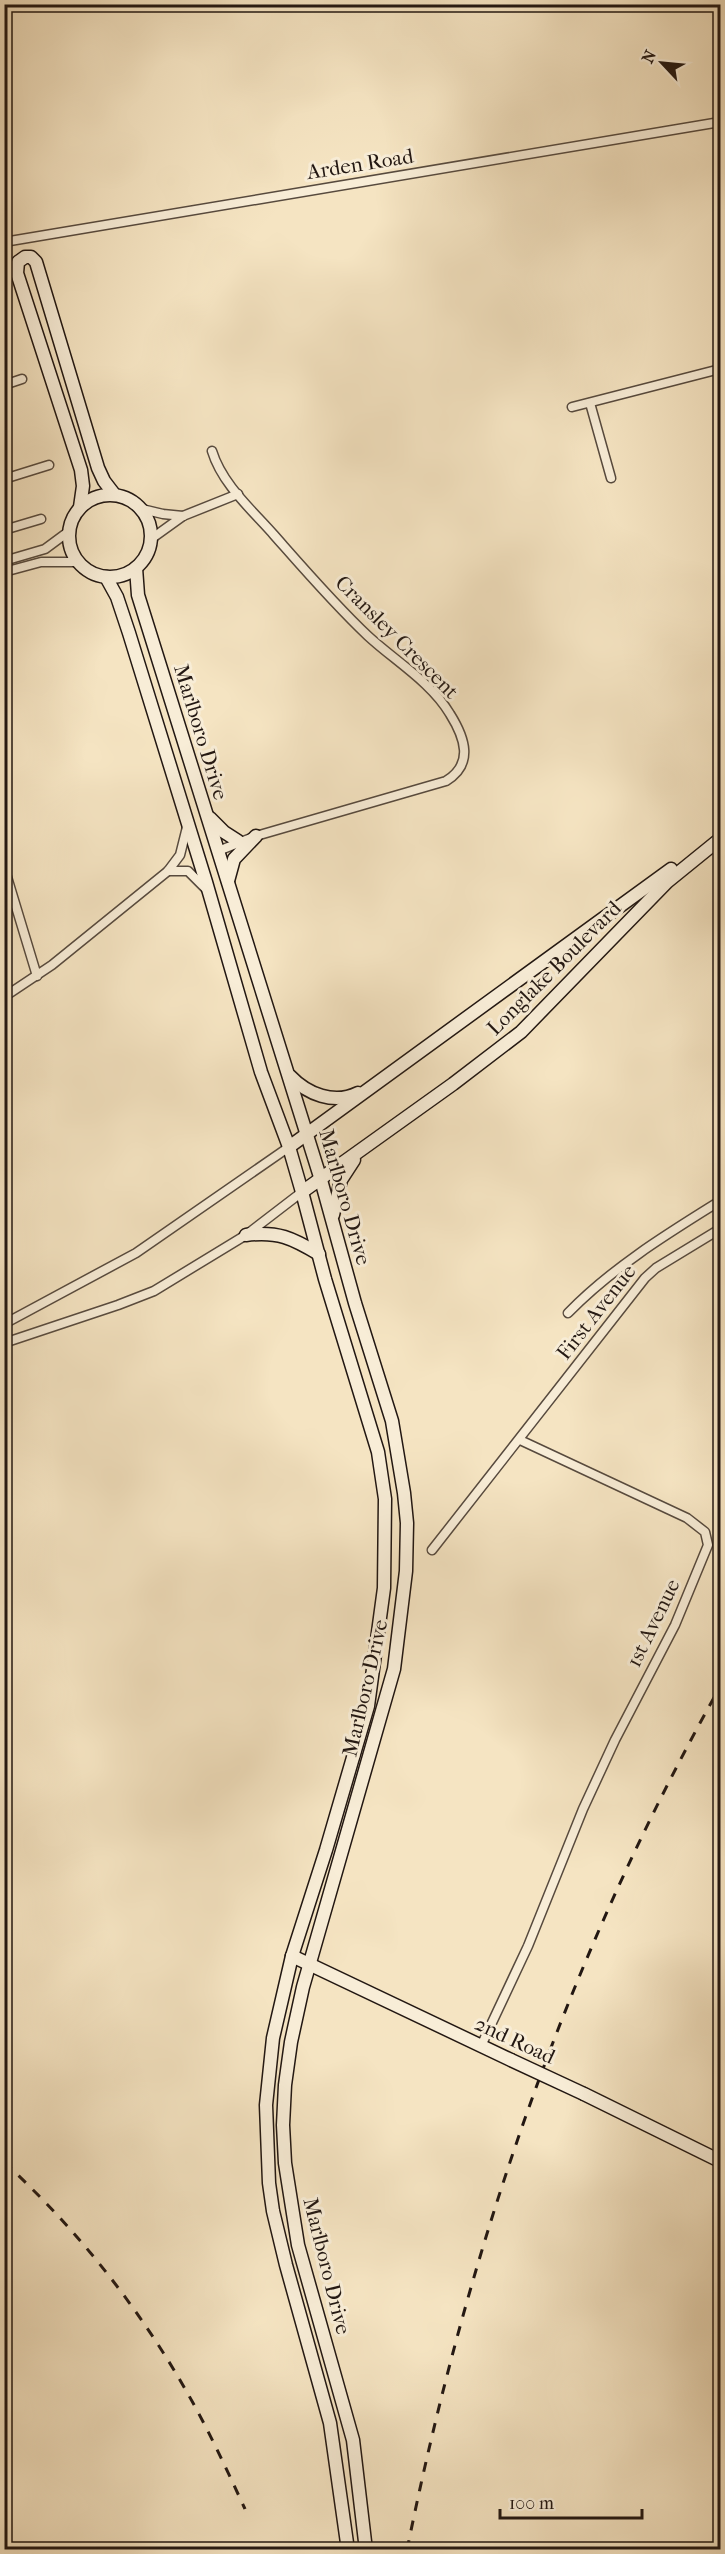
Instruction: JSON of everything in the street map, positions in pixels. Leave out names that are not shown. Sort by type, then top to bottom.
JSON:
[{"type":"main road","points":[[80,507],[83,486],[81,470],[17,273],[18,262],[25,257],[31,257],[36,262],[98,468],[114,494]]},
{"type":"main road","points":[[114,494],[129,498],[142,509],[150,523],[151,539],[147,555],[136,568],[122,576],[106,577],[90,573],[78,562],[70,548],[68,532],[73,516],[80,507],[97,495],[114,494]]},
{"type":"main road","name":"Marlboro Drive","points":[[136,568],[138,595],[289,1075],[392,1421],[405,1503],[406,1571],[394,1669],[297,2011],[285,2085],[283,2126],[288,2191],[298,2245],[353,2440],[366,2550]]},
{"type":"main road","name":"Marlboro Drive","points":[[106,577],[117,597],[129,633],[208,887],[261,1072],[289,1147],[378,1452],[385,1499],[386,1548],[381,1617],[368,1706],[292,1956],[268,2071],[266,2105],[269,2183],[283,2254],[330,2423],[348,2550]]},
{"type":"main road","points":[[207,815],[238,842]]},
{"type":"main road","name":"Longlake Boulevard","points":[[302,1192],[521,1032],[665,879],[720,834]]},
{"type":"main road","points":[[228,881],[234,859],[256,836]]},
{"type":"main road","name":"Longlake Boulevard","points":[[289,1147],[720,839]]},
{"type":"main road","points":[[208,887],[208,865],[218,851]]},
{"type":"main road","points":[[289,1075],[299,1086],[323,1096],[352,1096],[374,1086]]},
{"type":"main road","points":[[332,1221],[341,1180],[362,1150]]},
{"type":"main road","points":[[246,1235],[264,1233],[286,1237],[319,1254]]},
{"type":"main road","name":"2nd Road","points":[[292,1956],[720,2161]]},
{"type":"main road","points":[[339,2550],[347,2535]]},
{"type":"street","name":"Arden Road","points":[[4,242],[720,122]]},
{"type":"street","points":[[572,407],[720,369]]},
{"type":"street","points":[[4,385],[22,379]]},
{"type":"street","points":[[590,403],[611,478]]},
{"type":"street","name":"Cransley Crescent","points":[[212,452],[221,472],[238,494],[353,621],[443,703],[457,728],[465,758],[462,768],[446,781],[256,836],[218,851]]},
{"type":"street","points":[[4,479],[49,465]]},
{"type":"street","points":[[151,539],[183,516],[238,494]]},
{"type":"street","points":[[142,509],[183,516]]},
{"type":"street","points":[[4,530],[41,519]]},
{"type":"street","points":[[4,561],[45,549],[68,532]]},
{"type":"street","points":[[4,572],[41,562],[78,562]]},
{"type":"street","points":[[4,996],[38,976],[168,871],[180,855],[188,827]]},
{"type":"street","points":[[4,867],[38,976]]},
{"type":"street","points":[[168,871],[188,871],[208,887]]},
{"type":"street","points":[[4,1324],[136,1253],[289,1147]]},
{"type":"street","points":[[4,1343],[108,1309],[154,1291],[246,1235],[302,1192]]},
{"type":"street","points":[[568,1313],[593,1288],[621,1266],[720,1201]]},
{"type":"street","name":"First Avenue","points":[[520,1440],[650,1272],[720,1229]]},
{"type":"street","points":[[432,1550],[520,1440]]},
{"type":"street","name":"1st Avenue","points":[[481,2046],[528,1946],[583,1809],[615,1740],[675,1625],[708,1545],[705,1532],[687,1518],[520,1440]]},
{"type":"railway","points":[[407,2550],[460,2326],[529,2106],[570,1999],[616,1893],[665,1789],[720,1687]]},
{"type":"railway","points":[[4,2162],[82,2242],[149,2331],[196,2408],[245,2509]]}]
